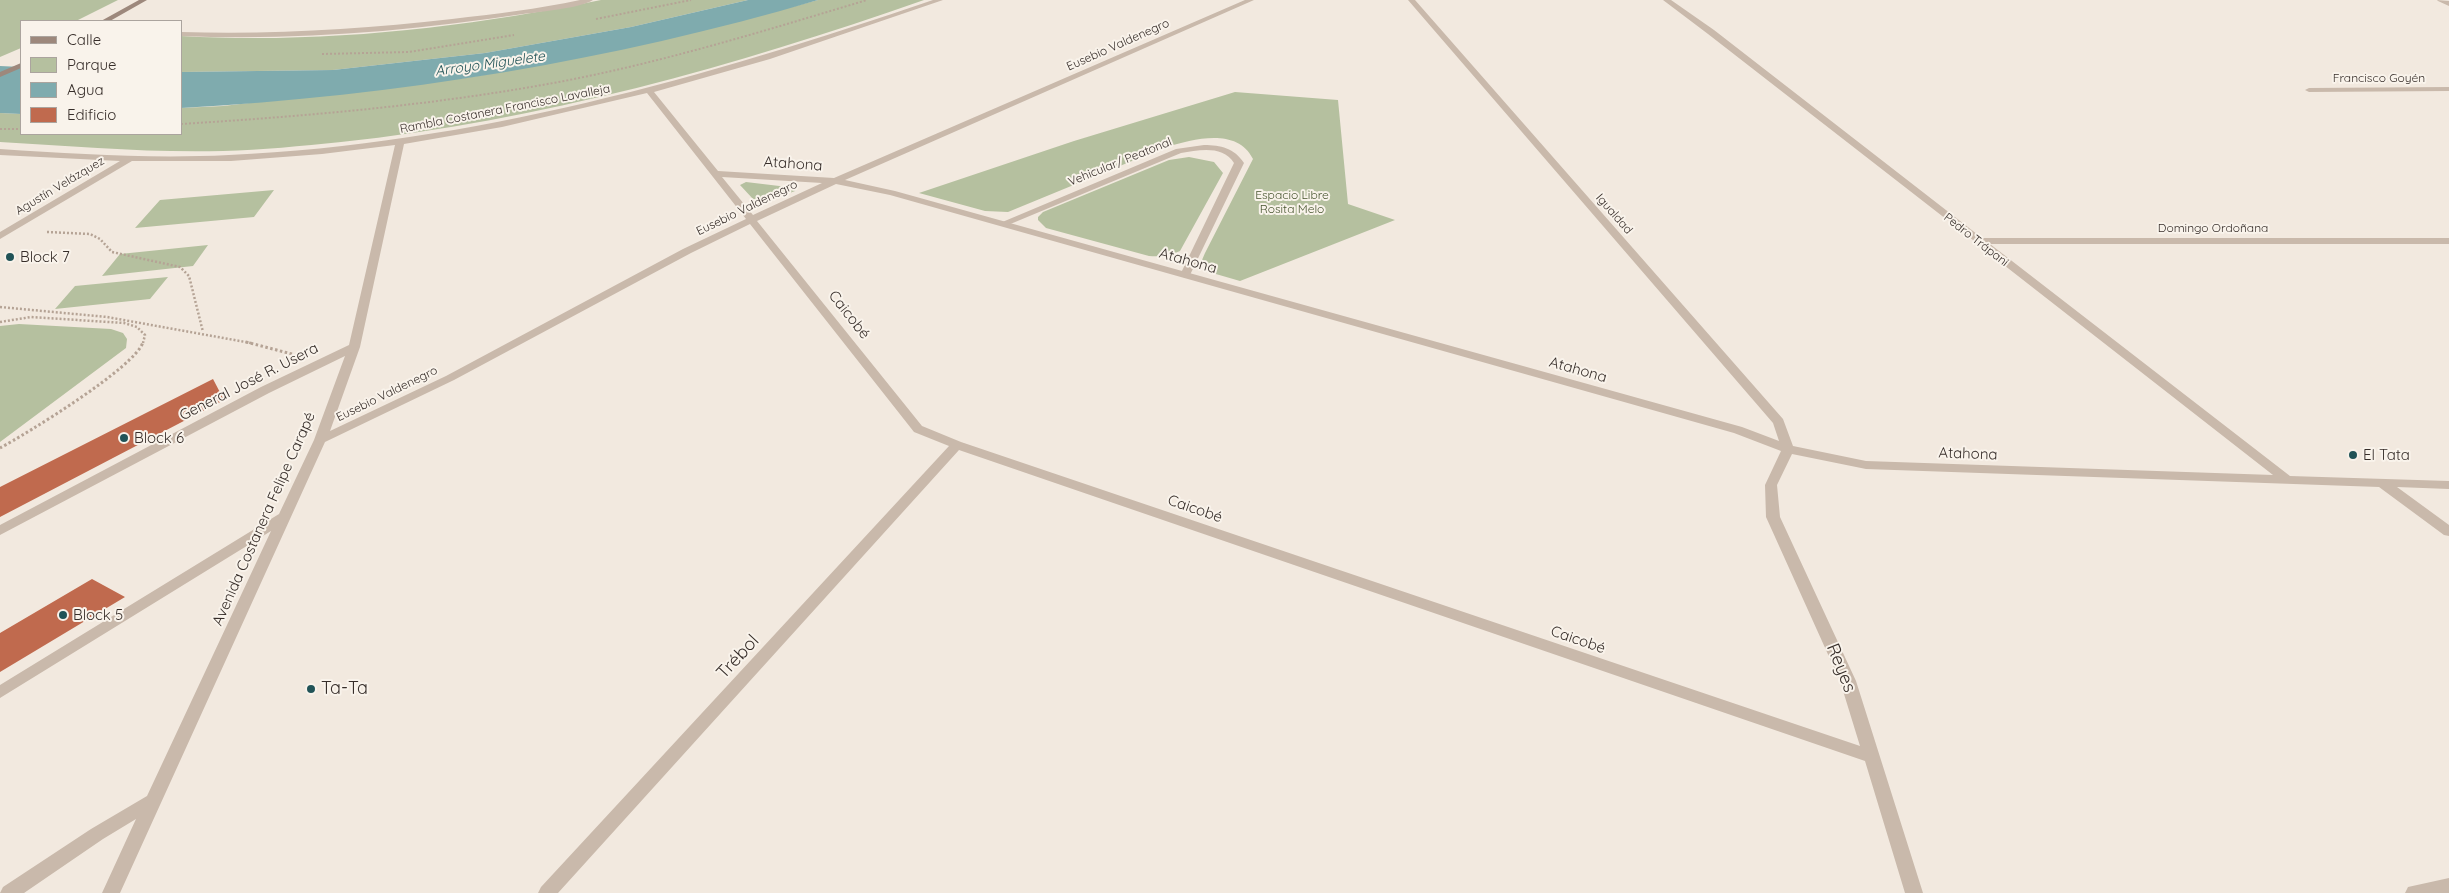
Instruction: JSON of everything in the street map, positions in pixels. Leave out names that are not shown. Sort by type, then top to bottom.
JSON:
[{"type":"main road","points":[[107,20],[144,0]]},
{"type":"main road","points":[[0,75],[20,65]]},
{"type":"street","points":[[182,34],[296,35],[365,30],[512,14],[590,0]]},
{"type":"street","name":"Rambla Costanera Francisco Lavalleja","points":[[0,152],[132,157],[238,158],[400,143],[490,127],[650,92],[832,38],[940,0]]},
{"type":"street","name":"Eusebio Valdenegro","points":[[320,440],[450,378],[686,251],[798,196],[1251,0]]},
{"type":"street","name":"Igualdad","points":[[1411,0],[1780,422],[1788,449]]},
{"type":"street","name":"Pedro Trápani","points":[[1666,0],[1711,32],[2286,480]]},
{"type":"street","points":[[2440,0],[2449,4]]},
{"type":"street","name":"Francisco Goyén","points":[[2309,90],[2449,89]]},
{"type":"street","name":"Caicobé","points":[[650,92],[918,429],[957,446],[1870,756]]},
{"type":"street","name":"Avenida Costanera Felipe Carapé","points":[[110,893],[320,440],[354,347],[400,143]]},
{"type":"street","name":"Vehicular/ Peatonal","points":[[1005,223],[1179,151],[1206,148],[1228,151],[1236,157],[1238,163],[1185,275]]},
{"type":"street","name":"Agustín Velázquez","points":[[4,233],[132,157]]},
{"type":"street","name":"Atahona","points":[[716,174],[836,181],[892,193],[1005,223],[1738,430],[1788,449],[1866,465],[2449,485]]},
{"type":"street","name":"Domingo Ordoñana","points":[[1977,241],[2449,241]]},
{"type":"street","name":"General José R. Usera","points":[[0,531],[318,363],[354,347]]},
{"type":"street","name":"Trébol","points":[[547,893],[957,446]]},
{"type":"street","name":"Reyes","points":[[1788,449],[1772,485],[1774,517],[1848,681],[1914,893]]},
{"type":"street","points":[[2383,483],[2449,532]]},
{"type":"street","points":[[0,692],[284,517]]},
{"type":"street","points":[[9,893],[97,834],[152,801]]},
{"type":"street","points":[[2414,893],[2449,886]]},
{"type":"path","points":[[182,124],[256,120],[389,107],[506,90],[619,69],[867,0]]},
{"type":"path","points":[[0,129],[20,129]]},
{"type":"path","points":[[4,233],[90,234],[100,239],[112,252],[180,267],[189,276],[203,332]]},
{"type":"path","points":[[0,307],[115,317],[203,332],[282,350],[318,363]]},
{"type":"path","points":[[0,322],[32,317],[124,323],[137,327],[144,335],[142,346],[131,360],[40,426],[0,448]]},
{"type":"green space","points":[[0,0],[118,0],[78,20],[20,20],[20,48],[0,57]]},
{"type":"green space","points":[[601,0],[748,0],[631,27],[485,53],[333,70],[182,72],[182,36],[287,38],[339,36],[445,26]]},
{"type":"green space","points":[[818,0],[924,0],[782,47],[637,88],[490,120],[415,133],[311,145],[223,151],[139,150],[0,142],[0,113],[20,114],[20,135],[182,135],[182,108],[223,106],[465,78],[541,65],[716,27]]},
{"type":"green space","name":"Espacio Libre Rosita Melo","points":[[1235,92],[1338,100],[1348,204],[1395,220],[1240,281],[1209,272],[1202,260],[1253,159],[1246,149],[1237,143],[1226,139],[1214,138],[1189,141],[1166,147],[1008,212],[985,211],[919,193],[1074,141]]},
{"type":"green space","points":[[1189,157],[1214,162],[1223,173],[1180,251],[1176,253],[1164,256],[1149,256],[1046,228],[1038,220],[1038,217],[1043,212],[1169,160]]},
{"type":"green space","points":[[746,182],[796,188],[795,191],[780,196],[753,199],[740,185]]},
{"type":"green space","points":[[274,190],[254,217],[135,228],[160,200]]},
{"type":"green space","points":[[208,245],[193,266],[102,276],[120,254]]},
{"type":"green space","points":[[168,277],[150,299],[55,309],[75,286]]},
{"type":"green space","points":[[19,324],[111,329],[123,333],[127,339],[126,348],[0,442],[0,326]]},
{"type":"water","name":"Arroyo Miguelete","points":[[748,0],[818,0],[662,41],[583,58],[503,72],[423,85],[342,95],[182,108],[182,72],[333,70],[485,53],[631,27]]},
{"type":"water","points":[[0,66],[20,67],[20,114],[0,113]]},
{"type":"building","name":"Block 6","points":[[213,379],[224,400],[0,517],[0,487]]},
{"type":"building","name":"Block 5","points":[[92,579],[125,597],[0,672],[0,633]]},
{"type":"place","name":"Block 7","points":[[10,257]]},
{"type":"place","name":"Block 6","points":[[124,438]]},
{"type":"place","name":"El Tata","points":[[2353,455]]},
{"type":"place","name":"Block 5","points":[[63,615]]},
{"type":"place","name":"Ta-Ta","points":[[311,689]]}]
